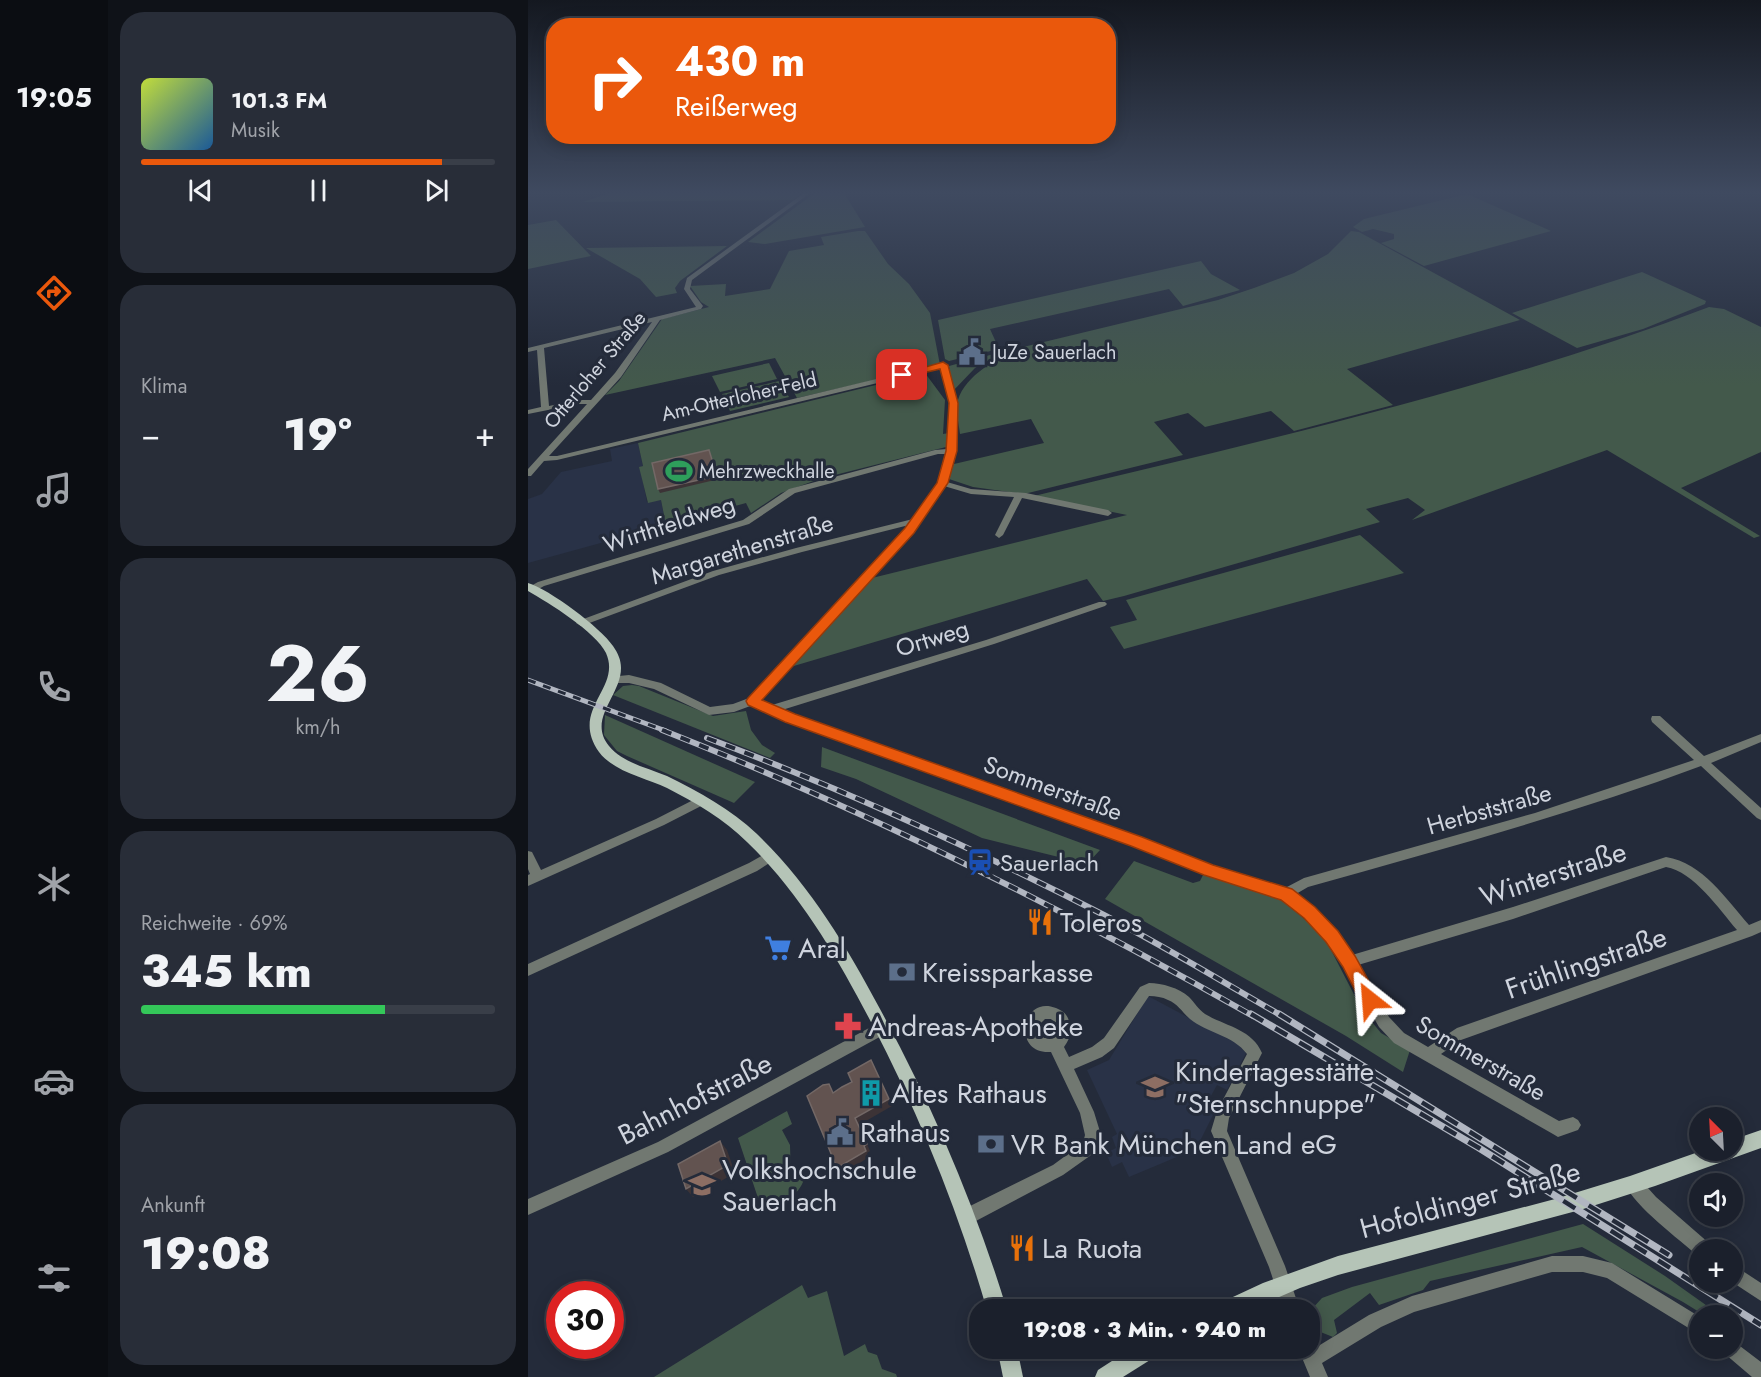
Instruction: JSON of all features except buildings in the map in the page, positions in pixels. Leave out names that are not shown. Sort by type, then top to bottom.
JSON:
[{"type":"main road","points":[[530,588],[581,623],[606,643],[613,654],[615,667],[613,680],[594,723],[597,738],[606,752],[622,763],[726,815],[770,856],[807,898],[845,959],[926,1114],[968,1216],[994,1299]]},
{"type":"main road","name":"Hofoldinger Straße","points":[[1743,1145],[1761,1138]]},
{"type":"main road","name":"Hofoldinger Straße","points":[[1248,1299],[1284,1284],[1371,1256],[1531,1215],[1699,1161]]},
{"type":"main road","points":[[1009,1359],[1013,1377]]},
{"type":"main road","points":[[1105,1377],[1134,1359]]},
{"type":"street","name":"Otterloher Straße","points":[[528,474],[639,349],[657,319],[699,308],[700,306],[687,289],[689,279],[719,257]]},
{"type":"street","points":[[528,350],[657,319]]},
{"type":"street","points":[[540,347],[545,408]]},
{"type":"street","name":"Am-Otterloher-Feld","points":[[542,459],[566,456],[943,365],[953,403],[951,451]]},
{"type":"street","points":[[528,412],[578,402],[594,402]]},
{"type":"street","points":[[613,680],[629,679],[657,686],[709,711],[734,708],[753,701],[916,521],[942,483],[951,451]]},
{"type":"street","name":"Wirthfeldweg","points":[[530,588],[746,522],[792,491],[814,483],[938,452],[951,451]]},
{"type":"street","points":[[942,483],[971,491],[1108,513]]},
{"type":"street","points":[[999,535],[1018,497]]},
{"type":"street","name":"Margarethenstraße","points":[[581,623],[716,573],[800,549],[916,521]]},
{"type":"street","name":"Ortweg","points":[[773,709],[990,642],[1102,604]]},
{"type":"street","name":"Sommerstraße","points":[[753,701],[790,718],[1210,870],[1286,894],[1320,923],[1349,962],[1384,1022],[1399,1038],[1558,1129],[1574,1125]]},
{"type":"street","points":[[1656,719],[1761,815]]},
{"type":"street","name":"Herbststraße","points":[[1286,894],[1304,884],[1506,827],[1703,763],[1761,738]]},
{"type":"street","points":[[528,856],[533,879],[702,801]]},
{"type":"street","points":[[528,970],[753,867],[770,856]]},
{"type":"street","name":"Winterstraße","points":[[1349,962],[1512,914],[1672,862],[1690,871],[1747,933]]},
{"type":"street","name":"Frühlingstraße","points":[[1430,1054],[1457,1035],[1747,933],[1761,926]]},
{"type":"street","points":[[1066,1066],[1097,1052],[1110,1042],[1145,991],[1150,989],[1157,989],[1183,1000],[1193,1013],[1247,1041],[1255,1053],[1222,1116],[1219,1131],[1289,1299]]},
{"type":"street","name":"Bahnhofstraße","points":[[528,1207],[663,1147],[882,1028]]},
{"type":"street","points":[[968,1216],[1058,1170],[1089,1148],[1093,1135],[1092,1126],[1055,1044]]},
{"type":"street","points":[[1633,1184],[1650,1203],[1691,1239]]},
{"type":"street","points":[[1320,1348],[1412,1304],[1552,1264],[1598,1265],[1612,1271],[1689,1320]]},
{"type":"street","points":[[1743,1280],[1761,1293]]},
{"type":"street","points":[[1743,1358],[1761,1373]]},
{"type":"street","points":[[1311,1359],[1319,1377]]},
{"type":"shaded area","points":[[638,443],[647,502],[661,500],[666,525],[528,563],[528,499],[542,494],[561,472],[612,461],[610,449]]},
{"type":"shaded area","name":"Kindertagesstätte \"Sternschnuppe\"","points":[[1148,996],[1238,1044],[1246,1053],[1227,1090],[1217,1085],[1207,1103],[1216,1109],[1196,1149],[1129,1177],[1122,1162],[1112,1167],[1106,1153],[1116,1148],[1112,1137],[1117,1134],[1087,1070],[1109,1060]]},
{"type":"green space","points":[[528,257],[585,257],[528,269]]},
{"type":"green space","points":[[602,257],[712,257],[680,281],[675,288],[677,293],[656,297],[640,279]]},
{"type":"green space","points":[[786,257],[883,257],[909,284],[930,313],[940,365],[797,398],[775,358],[605,395],[619,381],[662,319],[709,307],[701,302],[690,286],[726,284],[725,296],[770,289]]},
{"type":"green space","points":[[1322,257],[1405,257],[1520,320],[1347,369],[1393,405],[1294,431],[1271,411],[1205,427],[1188,413],[1154,422],[1183,455],[1024,494],[973,487],[949,479],[954,464],[1044,443],[1031,419],[960,434],[957,408],[962,391],[975,375],[993,362],[1019,348],[1218,300],[1294,273]]},
{"type":"green space","points":[[1408,257],[1456,257],[1424,266]]},
{"type":"green space","points":[[1201,261],[1211,274],[1240,290],[1183,306],[1169,289],[990,329],[999,349],[949,361],[945,359],[938,320]]},
{"type":"green space","points":[[1642,272],[1706,301],[1705,304],[1643,329],[1577,348],[1512,313]]},
{"type":"green space","points":[[1709,307],[1724,309],[1761,327],[1761,452],[1681,488],[1760,536],[1754,538],[1607,450],[1412,520],[1425,510],[1408,498],[1366,509],[1380,522],[1124,596],[1103,601],[1087,579],[787,668],[872,578],[1127,515],[1034,496],[1290,434],[1459,389],[1626,337]]},
{"type":"green space","points":[[1005,351],[975,368],[953,391],[949,366]]},
{"type":"green space","points":[[769,363],[777,379],[720,392],[712,376]]},
{"type":"green space","points":[[925,373],[945,400],[943,434],[949,433],[946,447],[819,479],[781,493],[751,513],[746,503],[666,525],[661,500],[648,503],[639,467],[643,466],[638,443]]},
{"type":"green space","points":[[779,381],[789,397],[730,411],[722,394]]},
{"type":"green space","points":[[1360,535],[1404,573],[1124,649],[1110,627],[1137,620],[1126,600]]},
{"type":"green space","points":[[632,685],[713,716],[746,711],[751,730],[762,745],[775,753],[770,758],[613,695],[623,686]]},
{"type":"green space","points":[[605,715],[755,782],[734,803],[627,756],[617,751],[604,735]]},
{"type":"green space","points":[[822,747],[1100,850],[1087,864],[982,838],[856,779],[821,767]]},
{"type":"green space","points":[[1134,861],[1193,883],[1200,881],[1204,873],[1278,897],[1320,933],[1362,1010],[1381,1033],[1410,1050],[1403,1072],[1346,1036],[1105,899]]},
{"type":"green space","points":[[787,1111],[792,1124],[782,1130],[790,1145],[791,1180],[804,1179],[798,1191],[763,1213],[738,1138]]},
{"type":"green space","points":[[1583,1224],[1706,1305],[1689,1306],[1582,1247],[1430,1281],[1423,1290],[1379,1305],[1370,1293],[1334,1320],[1337,1333],[1333,1337],[1320,1332],[1320,1300],[1352,1287]]},
{"type":"green space","points":[[802,1285],[808,1298],[827,1291],[844,1356],[865,1344],[868,1352],[877,1355],[882,1369],[896,1374],[897,1377],[654,1377]]},
{"type":"railway","points":[[528,680],[666,731]]},
{"type":"railway","points":[[662,730],[814,793],[962,862],[1109,937],[1253,1016]]},
{"type":"railway","points":[[707,738],[858,799],[1007,867],[1126,927],[1282,1016]]},
{"type":"railway","points":[[1251,1014],[1479,1148],[1761,1325]]},
{"type":"railway","points":[[1279,1014],[1669,1255]]},
{"type":"place","name":"JuZe Sauerlach","points":[[972,352]]},
{"type":"place","name":"Mehrzweckhalle","points":[[679,471]]},
{"type":"place","name":"Sauerlach","points":[[980,862]]},
{"type":"place","name":"Toleros","points":[[1040,922]]},
{"type":"place","name":"Aral","points":[[778,948]]},
{"type":"place","name":"Kreissparkasse","points":[[902,972]]},
{"type":"place","name":"Andreas-Apotheke","points":[[848,1026]]},
{"type":"place","name":"Kindertagesstätte \"Sternschnuppe\"","points":[[1155,1087]]},
{"type":"place","name":"Altes Rathaus","points":[[871,1093]]},
{"type":"place","name":"Rathaus","points":[[840,1132]]},
{"type":"place","name":"VR Bank München Land eG","points":[[991,1144]]},
{"type":"place","name":"Volkshochschule Sauerlach","points":[[702,1185]]},
{"type":"place","name":"La Ruota","points":[[1022,1248]]},
{"type":"route","points":[[902,375],[943,365],[953,403],[951,451],[942,483],[909,530],[753,701],[790,718],[947,773],[1029,805],[1210,870],[1286,894],[1310,912],[1332,936],[1370,1000]]}]
